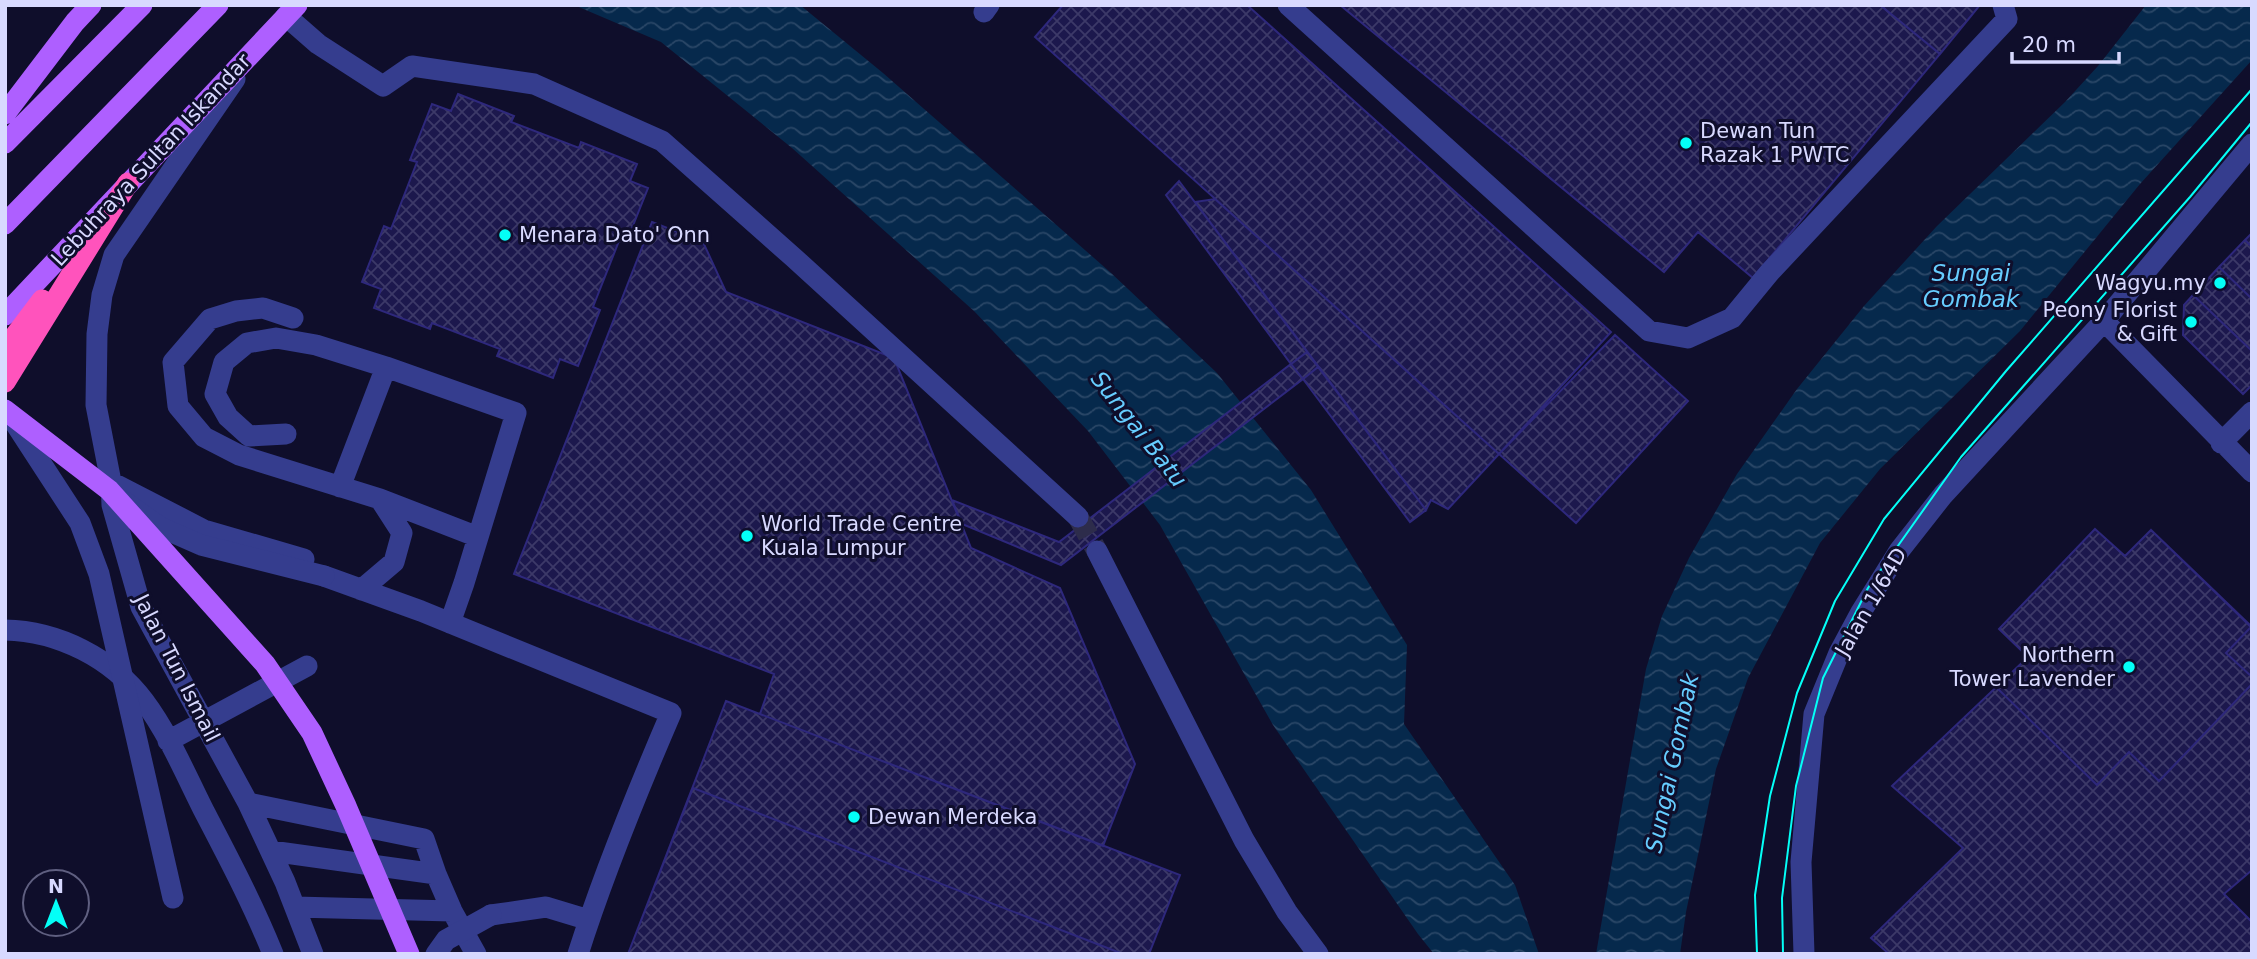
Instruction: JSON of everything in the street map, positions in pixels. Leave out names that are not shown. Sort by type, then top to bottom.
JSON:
[{"type":"highway","points":[[5,349],[128,183]]},
{"type":"highway","points":[[5,382],[128,183]]},
{"type":"main road","points":[[5,114],[91,5]]},
{"type":"main road","points":[[5,143],[142,5]]},
{"type":"main road","points":[[5,224],[218,5]]},
{"type":"main road","name":"Lebuhraya Sultan Iskandar","points":[[5,315],[291,11]]},
{"type":"main road","points":[[7,411],[110,486],[265,664],[312,733],[410,954]]},
{"type":"street","points":[[1288,5],[1649,331],[1688,338],[1731,318],[2010,10]]},
{"type":"street","points":[[291,11],[318,44],[383,86],[412,66],[534,84],[662,141],[1078,517]]},
{"type":"street","name":"Jalan Tun Ismail","points":[[265,38],[114,255],[102,295],[96,366],[96,405],[112,505],[141,607],[248,803],[271,851],[313,954]]},
{"type":"street","name":"Jalan 1/64D","points":[[1804,954],[1801,862],[1814,714],[1839,653],[1899,551],[1943,495],[2104,321],[2252,144]]},
{"type":"street","points":[[293,318],[263,308],[236,311],[209,319],[173,362],[178,406],[204,437],[239,455],[380,499],[478,537]]},
{"type":"street","points":[[2104,321],[2252,472]]},
{"type":"street","points":[[286,434],[249,436],[228,417],[215,394],[224,362],[247,343],[276,338],[316,345],[516,413],[450,623]]},
{"type":"street","points":[[340,487],[386,367]]},
{"type":"street","points":[[7,411],[80,523],[99,573],[173,898]]},
{"type":"street","points":[[2221,443],[2252,412]]},
{"type":"street","points":[[110,486],[204,530],[304,559]]},
{"type":"street","points":[[110,486],[160,527],[201,545],[324,576],[450,623],[671,713],[617,841],[578,954]]},
{"type":"street","points":[[361,590],[394,562],[402,533],[380,499]]},
{"type":"street","points":[[1097,551],[1244,840],[1287,912],[1318,954]]},
{"type":"street","name":"Jalan Tun Ismail","points":[[5,630],[50,637],[77,647],[102,661],[125,679],[144,701],[168,741],[255,910],[273,954]]},
{"type":"street","points":[[168,741],[307,666]]},
{"type":"street","points":[[248,803],[424,839],[452,911],[476,954]]},
{"type":"street","points":[[271,851],[436,874]]},
{"type":"street","points":[[295,907],[452,911]]},
{"type":"street","points":[[436,954],[446,940],[491,915],[546,907],[589,920]]},
{"type":"water","name":"Sungai Batu","points":[[574,5],[800,5],[883,73],[1110,272],[1217,373],[1311,490],[1407,645],[1404,724],[1515,885],[1539,954],[1434,954],[1273,725],[1160,525],[1088,431],[974,311],[792,148],[661,42]]},
{"type":"water","name":"Sungai Gombak","points":[[2146,5],[2252,5],[2252,60],[2140,184],[2020,331],[1880,469],[1820,543],[1748,678],[1716,769],[1686,912],[1680,954],[1596,954],[1646,669],[1662,616],[1689,558],[1737,474],[1797,389],[1864,306],[1937,226],[2065,102],[2098,66]]},
{"type":"building","points":[[1063,5],[1247,5],[1611,332],[1499,454],[1035,37]]},
{"type":"building","name":"Dewan Tun Razak 1 PWTC","points":[[1340,5],[1880,5],[1940,54],[1753,278],[1698,232],[1664,272]]},
{"type":"building","points":[[1880,5],[1980,5],[1940,54]]},
{"type":"building","name":"Menara Dato' Onn","points":[[458,94],[514,116],[511,122],[579,148],[581,142],[637,164],[630,181],[648,188],[626,243],[619,241],[593,307],[600,310],[578,366],[560,359],[553,378],[497,356],[500,349],[432,323],[430,329],[374,308],[381,289],[362,282],[384,226],[391,229],[417,162],[410,160],[432,104],[451,111]]},
{"type":"building","points":[[1179,181],[1307,352],[1291,364],[1166,195]]},
{"type":"building","points":[[1215,199],[1499,454],[1448,509],[1431,500],[1426,510],[1195,202]]},
{"type":"building","name":"World Trade Centre Kuala Lumpur","points":[[652,222],[703,242],[726,292],[894,358],[971,548],[1060,588],[1135,764],[1103,846],[760,714],[774,674],[514,574]]},
{"type":"building","points":[[2252,233],[2252,247],[2245,240]]},
{"type":"building","points":[[2245,240],[2252,247],[2252,299],[2219,267]]},
{"type":"building","points":[[2219,267],[2252,299],[2252,351],[2193,295]]},
{"type":"building","points":[[2193,295],[2252,351],[2252,385],[2243,394],[2183,335],[2184,305]]},
{"type":"building","points":[[1615,335],[1688,401],[1576,523],[1499,454]]},
{"type":"building","points":[[1307,352],[1318,367],[1303,379],[1291,364]]},
{"type":"building","points":[[1291,364],[1303,379],[1061,565],[962,524],[952,500],[1059,542]]},
{"type":"building","points":[[1318,367],[1426,510],[1410,522],[1303,379]]},
{"type":"building","name":"Northern Tower Lavender","points":[[2095,529],[2125,556],[2151,530],[2251,627],[2226,653],[2252,677],[2252,684],[2159,781],[2129,752],[2097,785],[1997,688],[2028,657],[1999,629]]},
{"type":"building","points":[[2095,529],[2125,556],[2151,530],[2252,627],[2252,870],[2224,894],[2252,922],[2252,954],[1889,954],[1871,938],[1963,848],[1892,786],[2028,657],[1999,629]]},
{"type":"building","name":"Dewan Merdeka","points":[[726,701],[1180,875],[1149,954],[628,954]]},
{"type":"building","points":[[693,788],[1123,954],[628,954]]},
{"type":"tunnel","points":[[1078,517],[1097,551]]},
{"type":"tram line","points":[[1757,954],[1755,895],[1770,796],[1797,693],[1835,601],[1884,519],[2006,371],[2252,89]]},
{"type":"tram line","points":[[1783,954],[1782,898],[1796,786],[1823,678],[1868,588],[1961,457],[2190,197],[2252,122]]},
{"type":"place","name":"Dewan Tun Razak 1 PWTC","points":[[1686,143]]},
{"type":"place","name":"Menara Dato' Onn","points":[[505,235]]},
{"type":"place","name":"Wagyu.my","points":[[2220,283]]},
{"type":"place","name":"Peony Florist & Gift","points":[[2191,322]]},
{"type":"place","name":"World Trade Centre Kuala Lumpur","points":[[747,536]]},
{"type":"place","name":"Northern Tower Lavender","points":[[2129,667]]},
{"type":"place","name":"Dewan Merdeka","points":[[854,817]]}]
